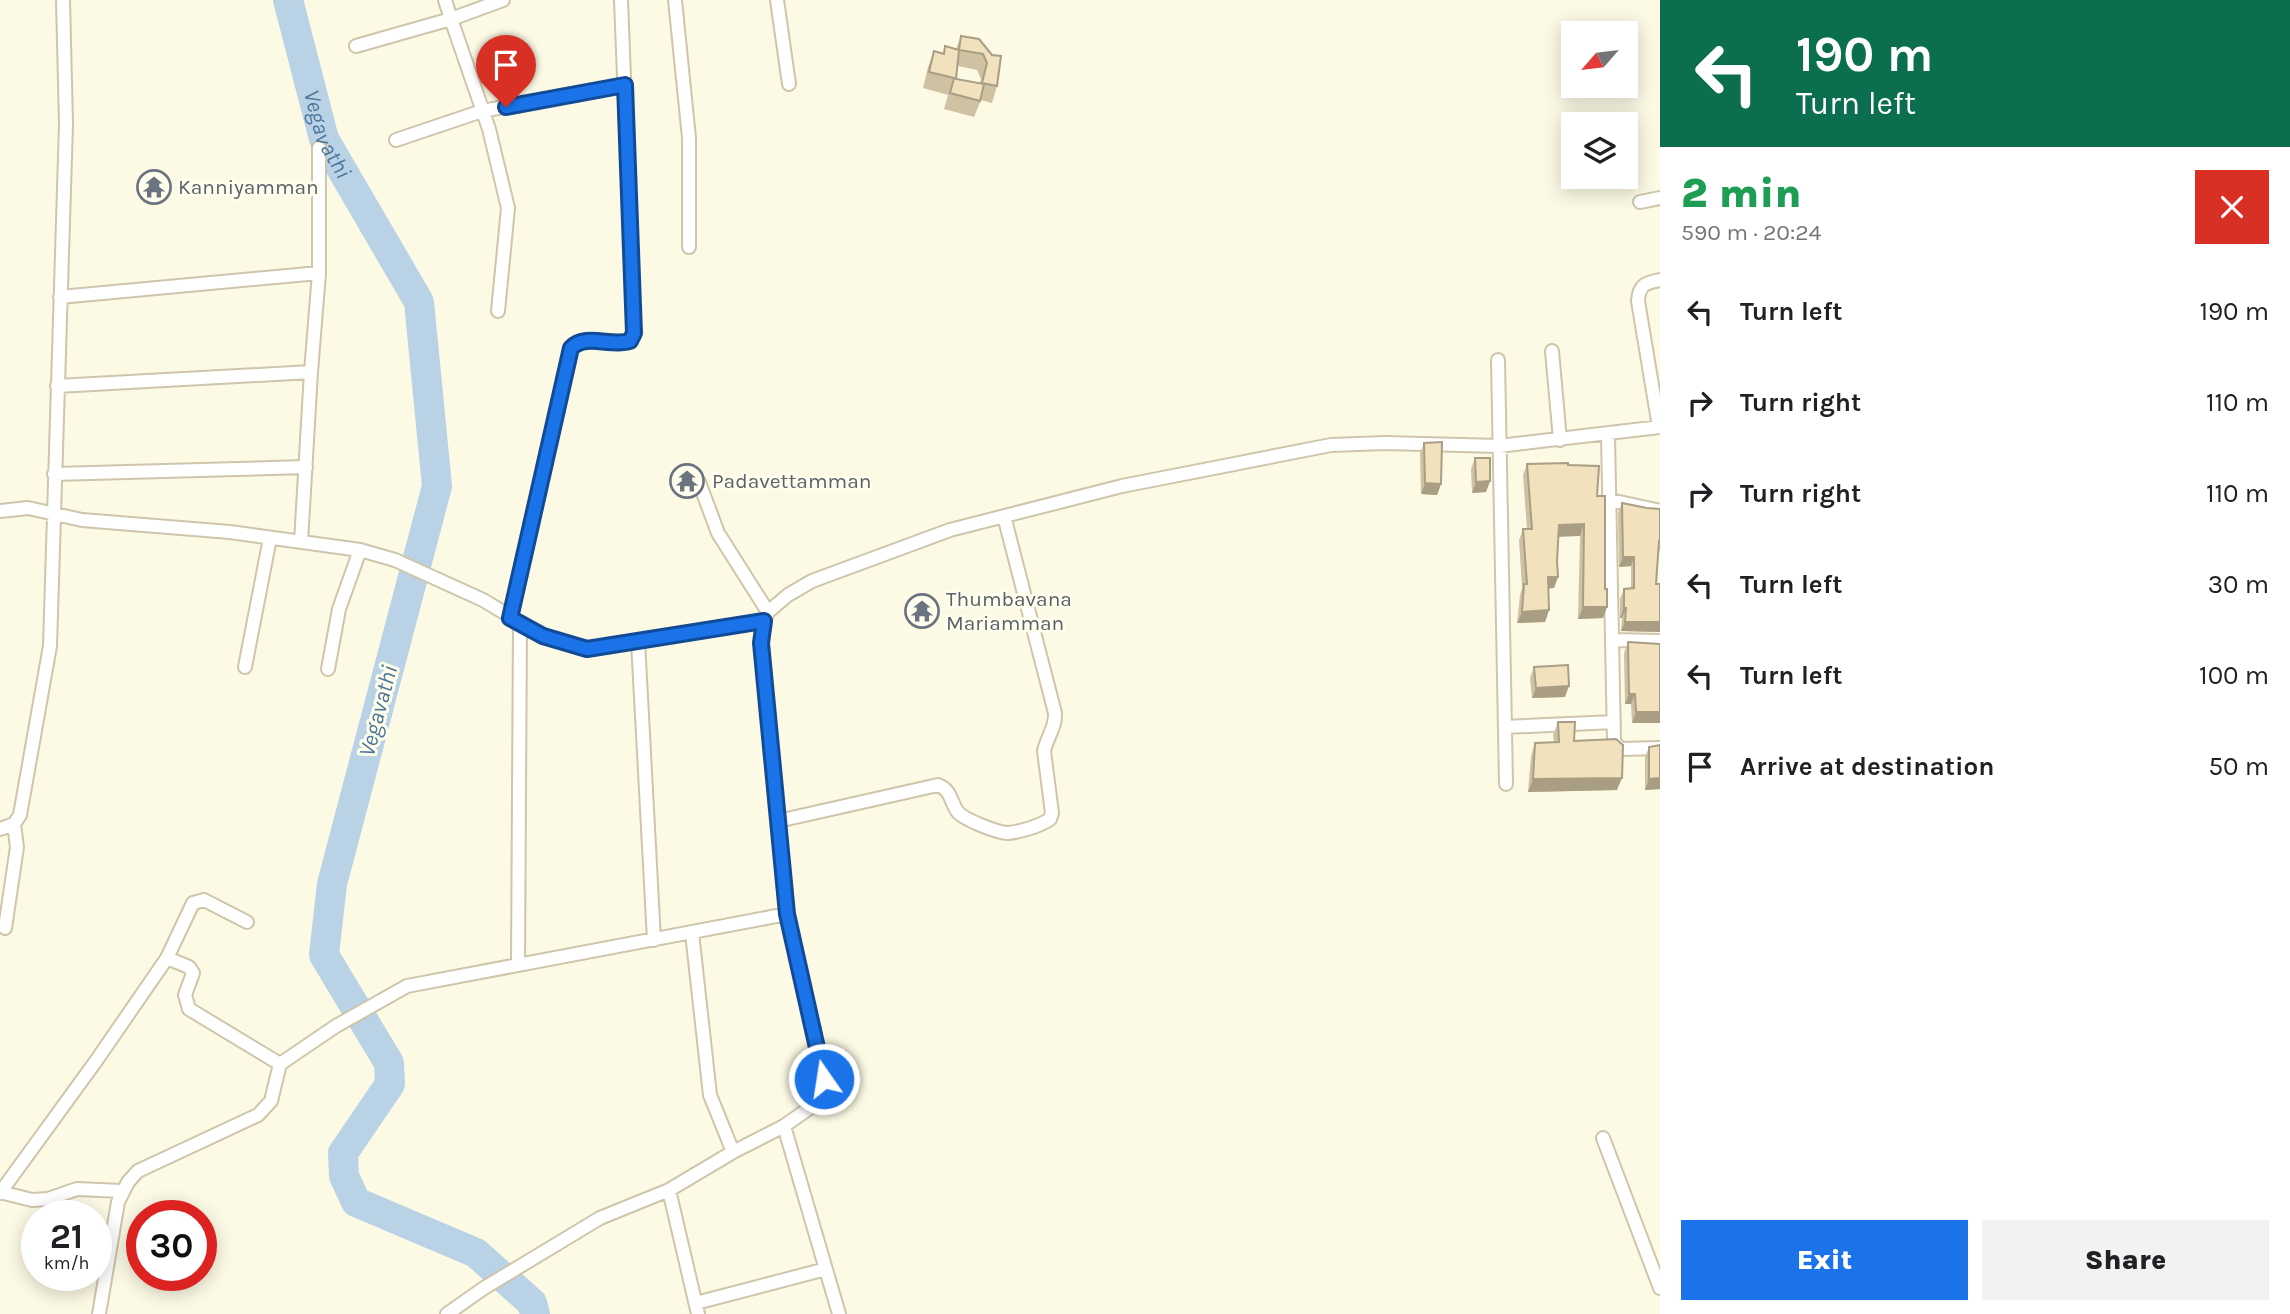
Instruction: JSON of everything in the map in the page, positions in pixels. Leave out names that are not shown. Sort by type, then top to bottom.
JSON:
[{"type":"street","points":[[0,829],[14,824],[20,816],[48,663],[66,124],[63,0]]},
{"type":"street","points":[[445,0],[482,111],[508,208],[498,311]]},
{"type":"street","points":[[356,46],[451,19],[503,0]]},
{"type":"street","points":[[517,965],[515,620],[571,348],[585,341],[621,344],[630,341],[634,333],[621,0]]},
{"type":"street","points":[[675,0],[689,138],[689,247]]},
{"type":"street","points":[[776,0],[789,83]]},
{"type":"street","points":[[396,140],[482,111],[625,85]]},
{"type":"street","points":[[302,542],[319,273],[319,148]]},
{"type":"street","points":[[1640,202],[1660,198]]},
{"type":"street","points":[[60,297],[319,273]]},
{"type":"street","points":[[0,511],[28,508],[82,520],[230,532],[360,550],[395,560],[482,600],[543,636],[587,649],[766,617],[788,596],[812,581],[950,530],[1122,486],[1331,445],[1385,443],[1499,446],[1659,427],[1638,301],[1639,290],[1643,284],[1660,280]]},
{"type":"street","points":[[1552,351],[1560,440]]},
{"type":"street","points":[[1498,360],[1506,783]]},
{"type":"street","points":[[57,386],[311,372]]},
{"type":"street","points":[[1608,435],[1614,741],[1620,749],[1660,748]]},
{"type":"street","points":[[54,474],[306,467]]},
{"type":"street","points":[[447,1314],[484,1288],[600,1218],[669,1190],[784,1126],[811,1107],[824,1093],[824,1079],[787,914],[761,643],[766,617],[718,533],[699,482]]},
{"type":"street","points":[[1610,500],[1660,511]]},
{"type":"street","points":[[778,821],[938,785],[949,792],[962,816],[1002,832],[1015,831],[1050,819],[1052,813],[1044,751],[1056,721],[1055,713],[1004,516]]},
{"type":"street","points":[[245,667],[270,538]]},
{"type":"street","points":[[328,669],[339,609],[360,550]]},
{"type":"street","points":[[638,640],[654,940]]},
{"type":"street","points":[[1612,640],[1660,641]]},
{"type":"street","points":[[1505,727],[1614,722]]},
{"type":"street","points":[[5,928],[17,847],[14,824]]},
{"type":"street","points":[[122,1191],[77,1189],[48,1199],[32,1200],[0,1192],[167,958],[192,903],[204,900],[247,922]]},
{"type":"street","points":[[99,1314],[118,1202],[122,1191],[138,1171],[258,1115],[271,1101],[280,1064],[378,1001],[415,984],[787,914]]},
{"type":"street","points":[[692,933],[710,1096],[733,1152]]},
{"type":"street","points":[[167,958],[189,967],[193,973],[185,995],[188,1009],[280,1064]]},
{"type":"street","points":[[784,1126],[839,1314]]},
{"type":"street","points":[[1603,1138],[1657,1273],[1660,1288]]},
{"type":"street","points":[[669,1190],[697,1309],[826,1269]]},
{"type":"building","points":[[961,36],[979,39],[992,55],[1001,56],[997,86],[982,83],[987,63],[983,54],[959,50]]},
{"type":"building","points":[[945,46],[959,50],[956,79],[984,84],[980,101],[950,93],[954,78],[929,72],[934,51],[944,54]]},
{"type":"building","points":[[1442,442],[1441,484],[1425,483],[1424,443]]},
{"type":"building","points":[[1475,458],[1490,458],[1490,481],[1476,482]]},
{"type":"building","points":[[1568,463],[1599,466],[1597,496],[1605,496],[1607,607],[1583,607],[1584,524],[1559,525],[1558,577],[1548,577],[1549,610],[1522,612],[1524,584],[1527,584],[1523,529],[1532,529],[1527,464]]},
{"type":"building","points":[[1622,503],[1660,509],[1656,584],[1660,584],[1660,622],[1625,622],[1624,589],[1634,588],[1634,557],[1623,557]]},
{"type":"building","points":[[1628,642],[1660,644],[1660,712],[1636,712],[1635,694],[1629,694]]},
{"type":"building","points":[[1568,665],[1569,686],[1536,688],[1534,667]]},
{"type":"building","points":[[1558,722],[1575,722],[1574,741],[1616,739],[1623,745],[1622,778],[1533,779],[1535,743],[1559,742]]},
{"type":"building","points":[[1660,745],[1660,778],[1649,779],[1649,747]]},
{"type":"waterway","name":"Vegavathi","points":[[288,0],[324,139],[419,302],[437,486],[332,884],[324,955],[389,1063],[390,1084],[343,1153],[344,1176],[356,1202],[476,1253],[532,1303],[535,1314]]},
{"type":"place","name":"Kanniyamman","points":[[154,187]]},
{"type":"place","name":"Padavettamman","points":[[687,481]]},
{"type":"place","name":"Thumbavana Mariamman","points":[[922,611]]},
{"type":"route","points":[[506,107],[625,85],[634,333],[630,341],[621,344],[585,341],[571,348],[510,618],[543,636],[587,649],[764,621],[761,643],[787,914],[824,1079]]}]
